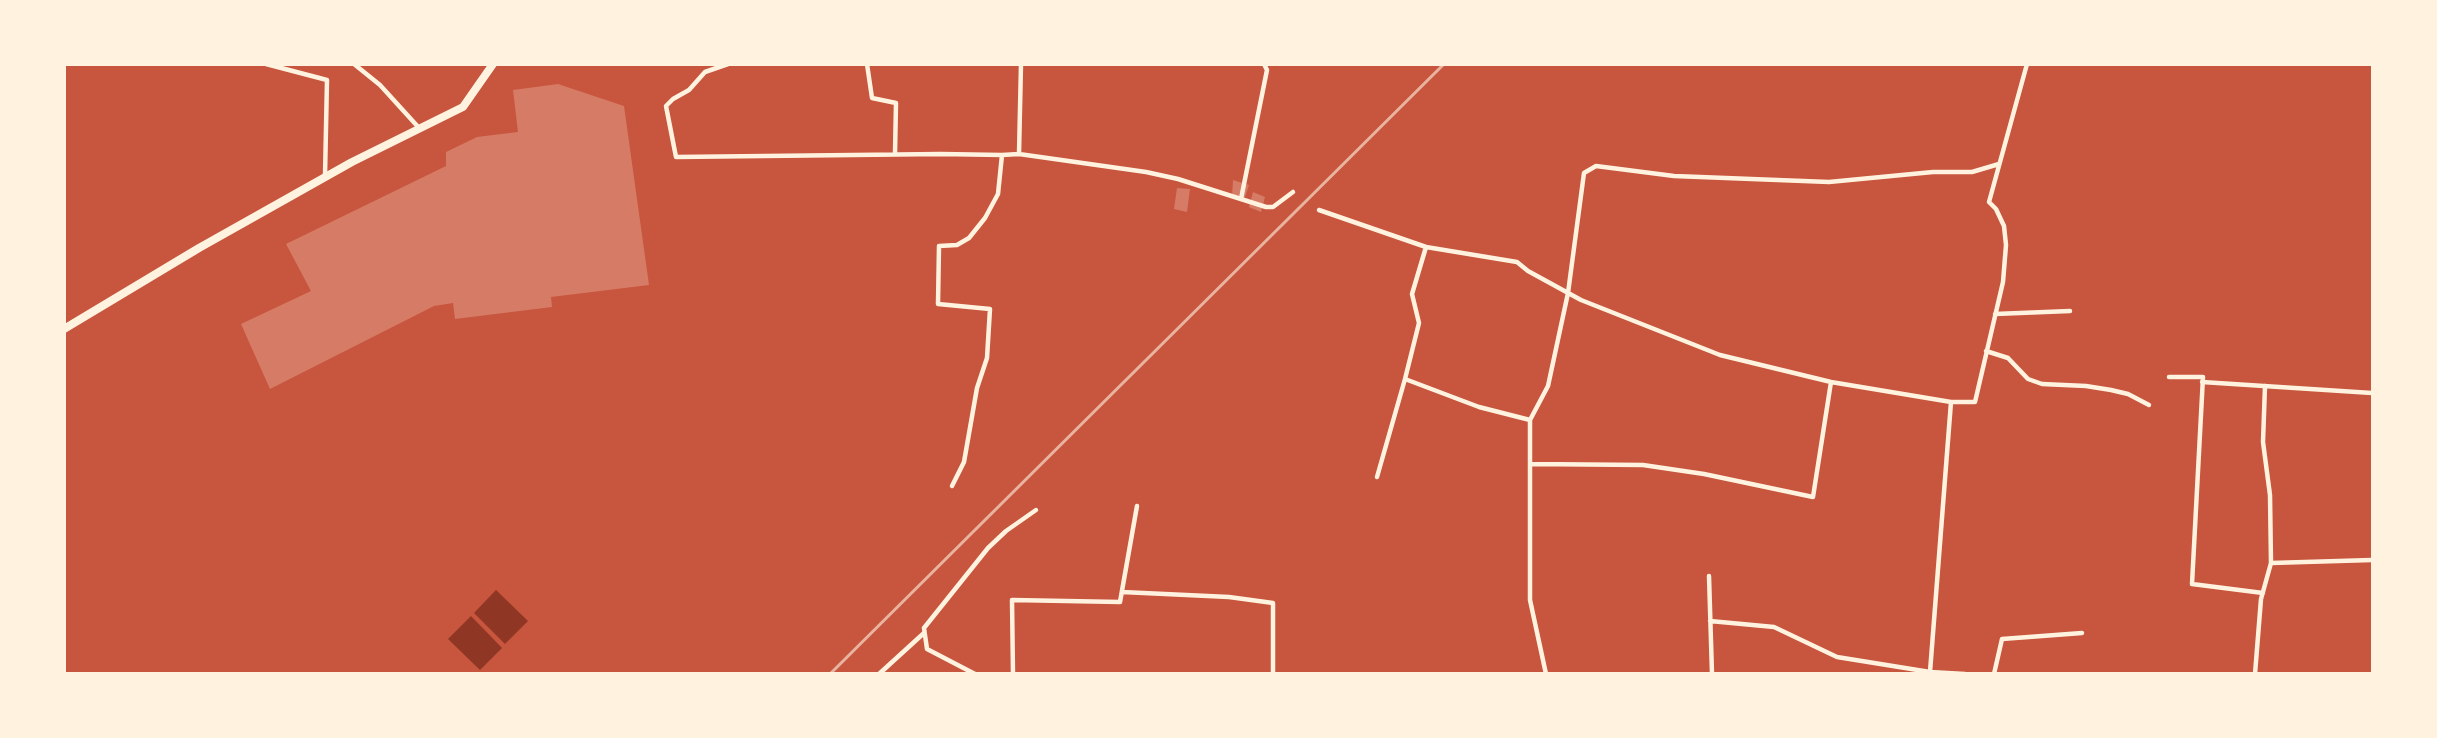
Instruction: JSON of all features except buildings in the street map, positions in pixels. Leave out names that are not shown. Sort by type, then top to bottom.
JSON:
[{"type":"main road","points":[[64,329],[325,178],[463,107],[493,64]]},
{"type":"street","points":[[266,64],[327,80],[325,178]]},
{"type":"street","points":[[354,64],[380,85],[420,129]]},
{"type":"street","points":[[728,64],[705,72],[689,90],[666,106],[676,158],[1019,154],[1158,174],[1273,207],[1293,192]]},
{"type":"street","points":[[867,64],[872,98],[896,103],[895,154]]},
{"type":"street","points":[[1019,154],[1021,64]]},
{"type":"street","points":[[1240,199],[1267,70],[1264,64]]},
{"type":"street","points":[[1319,210],[1426,247],[1517,262],[1528,271],[1568,292],[1720,356],[1831,382],[1951,402],[1974,402],[1980,386],[2003,282],[2006,245],[2004,226],[1989,202],[2012,128],[2018,93],[2027,64]]},
{"type":"street","points":[[952,486],[964,462],[977,388],[987,358],[990,309],[938,304],[939,246],[957,245],[969,238],[985,218],[998,194],[1002,155]]},
{"type":"street","points":[[1546,674],[1530,600],[1530,420],[1548,386],[1568,292],[1584,172],[1596,166],[1674,176],[1829,182],[1933,172],[1972,172],[1999,164]]},
{"type":"street","points":[[1377,477],[1419,322],[1412,294],[1426,247]]},
{"type":"street","points":[[1995,314],[2070,311]]},
{"type":"street","points":[[1986,351],[2008,358],[2028,379],[2042,384],[2086,386],[2110,390],[2128,394],[2150,405]]},
{"type":"street","points":[[2169,377],[2203,377],[2192,584],[2263,593]]},
{"type":"street","points":[[1405,379],[1479,407],[1530,420]]},
{"type":"street","points":[[1530,464],[1643,465],[1704,474],[1813,497],[1831,382]]},
{"type":"street","points":[[2202,382],[2373,393]]},
{"type":"street","points":[[2255,674],[2263,593],[2271,563],[2270,495],[2264,442],[2265,386]]},
{"type":"street","points":[[1930,672],[1951,402]]},
{"type":"street","points":[[1013,674],[1012,600],[1120,602],[1137,506]]},
{"type":"street","points":[[974,673],[927,649],[924,628],[988,548],[1006,531],[1036,510]]},
{"type":"street","points":[[2271,563],[2373,560]]},
{"type":"street","points":[[1709,576],[1712,674]]},
{"type":"street","points":[[1122,592],[1228,597],[1273,603],[1273,674]]},
{"type":"street","points":[[1710,621],[1774,627],[1837,657],[1930,672],[1965,674]]},
{"type":"street","points":[[879,674],[924,633]]},
{"type":"street","points":[[1994,674],[2002,639],[2082,633]]},
{"type":"shaded area","points":[[496,590],[528,621],[505,644],[474,613]]},
{"type":"shaded area","points":[[471,616],[502,648],[480,670],[448,639]]},
{"type":"railway","points":[[830,674],[1444,64]]}]
